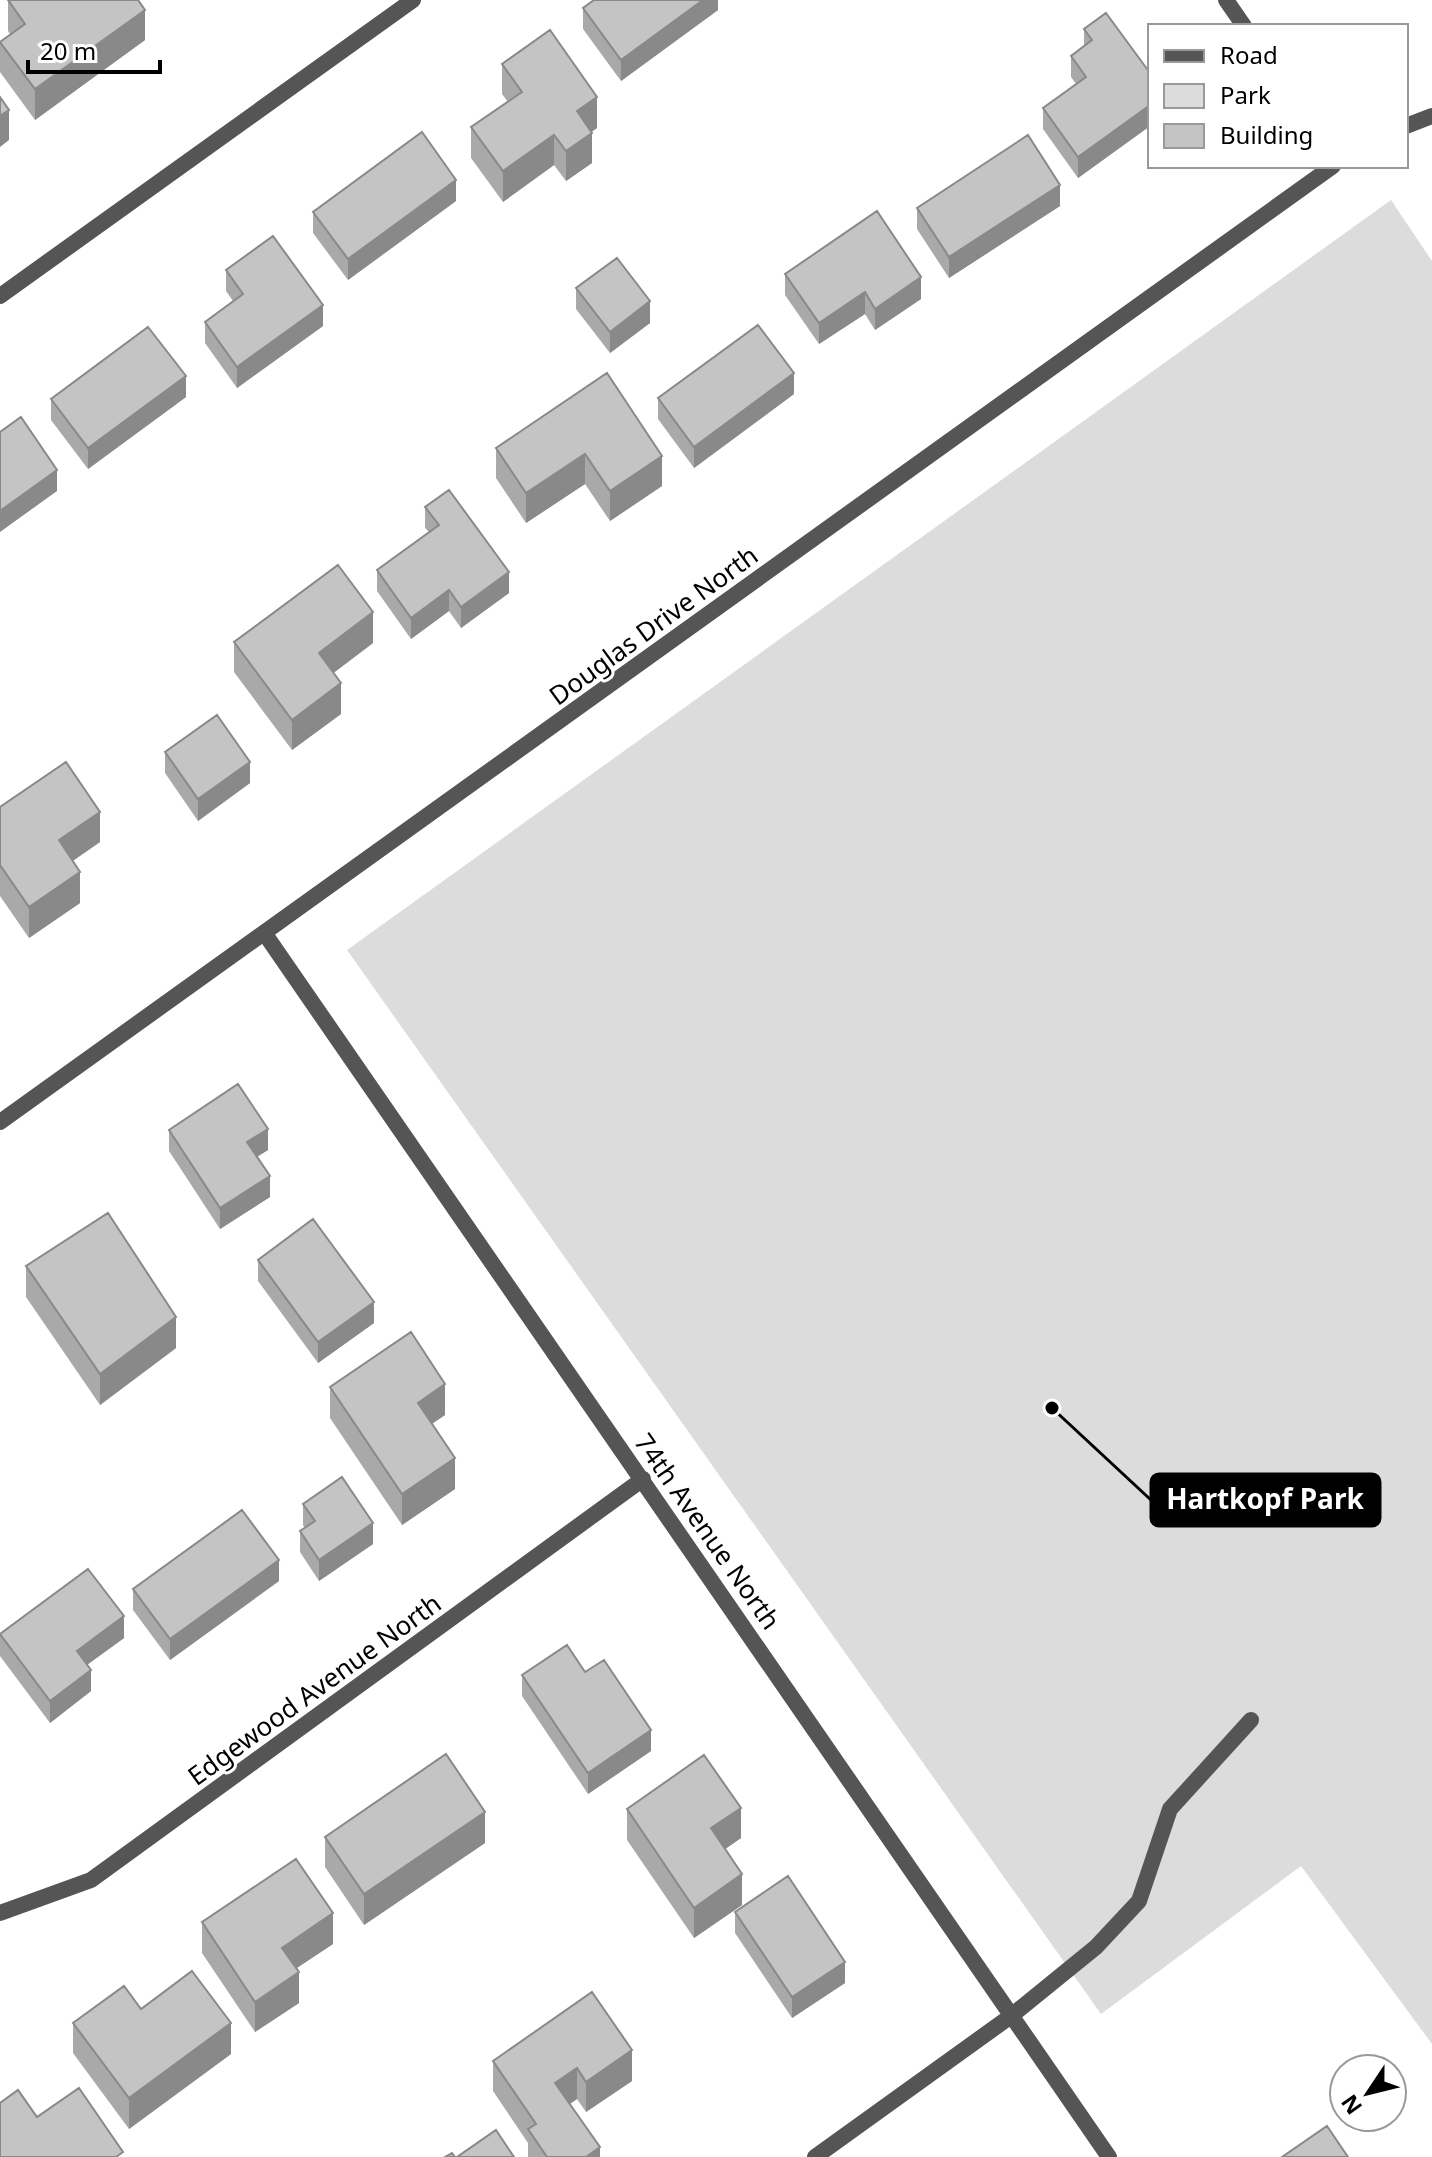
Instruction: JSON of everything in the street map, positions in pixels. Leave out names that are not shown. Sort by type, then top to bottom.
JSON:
[{"type":"street","points":[[0,296],[413,0]]},
{"type":"street","points":[[1226,0],[1243,24]]},
{"type":"street","points":[[1408,125],[1432,116]]},
{"type":"street","name":"Douglas Drive North","points":[[0,1122],[1330,168]]},
{"type":"street","name":"74th Avenue North","points":[[265,934],[1109,2157]]},
{"type":"street","name":"Edgewood Avenue North","points":[[0,1913],[91,1880],[643,1479]]},
{"type":"street","points":[[815,2157],[1011,2016],[1096,1947],[1139,1901],[1170,1809],[1251,1720]]},
{"type":"green space","points":[[1391,200],[1432,261],[1432,2044],[1301,1866],[1101,2014],[347,950]]},
{"type":"building","points":[[8,0],[138,0],[145,10],[35,89],[0,42],[25,24]]},
{"type":"building","points":[[594,0],[703,0],[621,60],[583,8]]},
{"type":"building","points":[[1106,13],[1148,70],[1148,106],[1078,157],[1043,108],[1086,77],[1071,56],[1092,40],[1084,29]]},
{"type":"building","points":[[550,30],[597,97],[577,111],[592,133],[566,151],[554,135],[503,171],[471,127],[522,92],[502,64]]},
{"type":"building","points":[[0,97],[9,110],[0,116]]},
{"type":"building","points":[[422,132],[456,180],[348,259],[313,212]]},
{"type":"building","points":[[1028,135],[1060,185],[949,257],[917,208]]},
{"type":"building","points":[[877,211],[921,277],[875,309],[865,292],[819,323],[785,274]]},
{"type":"building","points":[[273,236],[323,305],[237,367],[205,322],[243,294],[226,270]]},
{"type":"building","points":[[617,258],[650,301],[610,332],[576,288]]},
{"type":"building","points":[[758,325],[794,373],[694,447],[658,398]]},
{"type":"building","points":[[148,327],[186,376],[88,448],[51,399]]},
{"type":"building","points":[[607,373],[662,456],[610,491],[585,454],[526,493],[496,448]]},
{"type":"building","points":[[21,417],[57,470],[0,511],[0,432]]},
{"type":"building","points":[[449,490],[509,572],[461,607],[449,590],[411,618],[377,570],[439,525],[425,507]]},
{"type":"building","points":[[338,565],[373,612],[319,653],[341,683],[292,720],[234,642]]},
{"type":"building","points":[[217,715],[250,762],[198,799],[165,752]]},
{"type":"building","points":[[66,762],[100,812],[59,840],[80,872],[29,907],[0,865],[0,807]]},
{"type":"building","points":[[238,1084],[268,1129],[247,1142],[270,1176],[220,1208],[169,1130]]},
{"type":"building","points":[[108,1213],[176,1317],[100,1374],[26,1266]]},
{"type":"building","points":[[313,1219],[374,1302],[318,1342],[258,1260]]},
{"type":"building","points":[[411,1332],[445,1384],[418,1403],[455,1458],[402,1494],[330,1387]]},
{"type":"building","points":[[342,1477],[373,1523],[319,1560],[300,1531],[315,1521],[303,1504]]},
{"type":"building","points":[[242,1510],[279,1560],[170,1639],[133,1589]]},
{"type":"building","points":[[88,1569],[124,1616],[77,1651],[91,1670],[50,1701],[0,1634]]},
{"type":"building","points":[[567,1645],[585,1672],[604,1660],[651,1730],[588,1773],[522,1675]]},
{"type":"building","points":[[446,1754],[485,1812],[364,1894],[325,1837]]},
{"type":"building","points":[[704,1755],[741,1808],[711,1828],[742,1874],[694,1908],[627,1809]]},
{"type":"building","points":[[296,1859],[333,1913],[282,1948],[299,1972],[255,2002],[202,1922]]},
{"type":"building","points":[[788,1876],[845,1962],[792,1997],[735,1912]]},
{"type":"building","points":[[192,1971],[231,2023],[129,2098],[73,2023],[124,1986],[141,2009]]},
{"type":"building","points":[[592,1992],[632,2050],[586,2082],[577,2068],[555,2083],[600,2147],[586,2157],[547,2157],[528,2129],[536,2124],[493,2061]]},
{"type":"building","points":[[79,2088],[123,2152],[116,2157],[0,2157],[0,2103],[18,2090],[37,2117]]},
{"type":"building","points":[[1327,2126],[1328,2133],[1332,2133],[1348,2157],[1282,2157]]},
{"type":"building","points":[[496,2130],[514,2157],[457,2157]]},
{"type":"place","name":"Hartkopf Park","points":[[1052,1408]]}]
